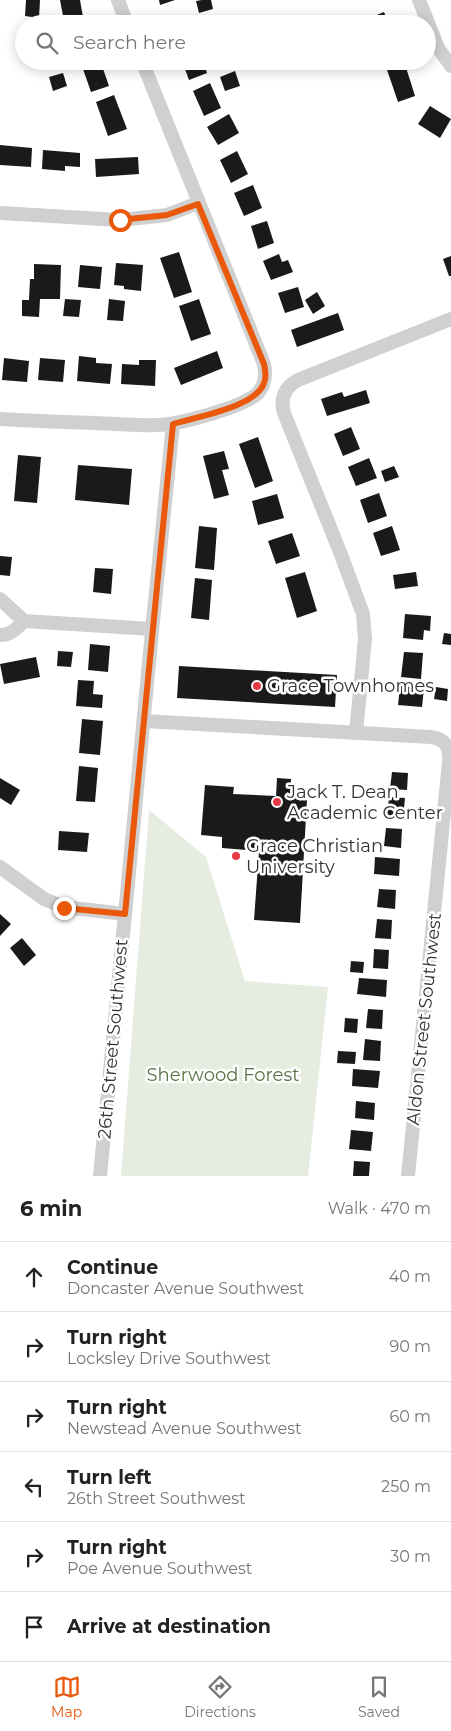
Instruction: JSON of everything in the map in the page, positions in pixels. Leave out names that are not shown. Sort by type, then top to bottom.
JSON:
[{"type":"street","points":[[118,0],[124,15]]},
{"type":"street","points":[[419,0],[425,15]]},
{"type":"street","points":[[436,43],[451,66]]},
{"type":"street","points":[[0,419],[133,425],[173,424],[219,411],[247,400],[258,393],[264,384],[266,375],[264,364],[146,70]]},
{"type":"street","points":[[0,213],[120,220],[167,215],[198,204]]},
{"type":"street","points":[[144,721],[356,733],[365,639],[363,614],[284,414],[282,403],[284,394],[290,385],[298,380],[451,319]]},
{"type":"street","name":"26th Street Southwest","points":[[100,1176],[173,424]]},
{"type":"street","points":[[0,599],[24,621],[152,629]]},
{"type":"street","points":[[0,636],[14,631],[24,621]]},
{"type":"street","name":"Aldon Street Southwest","points":[[356,733],[438,738],[445,743],[449,750],[408,1176]]},
{"type":"street","points":[[0,867],[44,900],[64,908],[125,914]]},
{"type":"green space","name":"Sherwood Forest","points":[[149,810],[206,857],[245,981],[328,987],[308,1176],[121,1176]]},
{"type":"building","points":[[26,0],[40,0],[39,15],[25,15]]},
{"type":"building","points":[[60,0],[80,0],[83,15],[63,15]]},
{"type":"building","points":[[159,0],[175,0],[160,5]]},
{"type":"building","points":[[211,0],[213,9],[199,13],[196,1]]},
{"type":"building","points":[[83,70],[103,70],[109,86],[91,92]]},
{"type":"building","points":[[185,70],[206,70],[207,73],[189,80]]},
{"type":"building","points":[[387,70],[407,70],[415,96],[398,102]]},
{"type":"building","points":[[235,71],[240,86],[225,91],[220,77]]},
{"type":"building","points":[[63,73],[67,86],[53,91],[49,77]]},
{"type":"building","points":[[210,83],[221,108],[204,116],[193,91]]},
{"type":"building","points":[[114,95],[127,129],[108,136],[96,102]]},
{"type":"building","points":[[430,106],[451,119],[440,138],[418,124]]},
{"type":"building","points":[[229,114],[239,133],[218,145],[207,127]]},
{"type":"building","points":[[0,145],[32,148],[31,167],[0,165]]},
{"type":"building","points":[[43,150],[80,153],[80,167],[65,166],[65,171],[42,169]]},
{"type":"building","points":[[237,151],[248,174],[231,183],[220,160]]},
{"type":"building","points":[[138,157],[139,174],[96,177],[95,159]]},
{"type":"building","points":[[253,185],[262,208],[244,216],[234,193]]},
{"type":"building","points":[[267,221],[274,243],[258,249],[251,226]]},
{"type":"building","points":[[179,252],[192,292],[174,298],[160,258]]},
{"type":"building","points":[[279,254],[282,262],[288,260],[293,272],[271,280],[263,261]]},
{"type":"building","points":[[451,256],[451,276],[449,276],[443,259]]},
{"type":"building","points":[[116,263],[143,265],[141,291],[124,289],[124,286],[114,285]]},
{"type":"building","points":[[34,264],[61,265],[60,299],[40,299],[39,317],[22,316],[22,300],[29,300],[30,279],[34,279]]},
{"type":"building","points":[[80,265],[102,267],[100,289],[78,287]]},
{"type":"building","points":[[298,287],[304,307],[285,313],[278,293]]},
{"type":"building","points":[[317,292],[325,306],[313,314],[305,300]]},
{"type":"building","points":[[65,299],[81,300],[79,317],[63,316]]},
{"type":"building","points":[[109,299],[125,301],[123,321],[107,320]]},
{"type":"building","points":[[199,299],[211,334],[191,341],[179,306]]},
{"type":"building","points":[[338,313],[344,330],[297,347],[291,330]]},
{"type":"building","points":[[217,351],[223,368],[181,385],[174,368]]},
{"type":"building","points":[[79,356],[96,358],[96,363],[112,364],[110,384],[77,381]]},
{"type":"building","points":[[4,358],[29,361],[27,382],[2,380]]},
{"type":"building","points":[[40,358],[65,360],[63,382],[38,380]]},
{"type":"building","points":[[139,360],[156,360],[155,386],[121,384],[122,364],[139,365]]},
{"type":"building","points":[[366,390],[370,403],[327,416],[321,399],[342,392],[344,397]]},
{"type":"building","points":[[351,427],[360,449],[343,456],[334,434]]},
{"type":"building","points":[[258,437],[273,481],[255,488],[239,444]]},
{"type":"building","points":[[224,451],[229,469],[222,470],[229,495],[214,499],[203,456]]},
{"type":"building","points":[[18,455],[41,457],[37,503],[14,501]]},
{"type":"building","points":[[369,458],[377,478],[356,486],[348,467]]},
{"type":"building","points":[[78,465],[132,469],[129,505],[75,500]]},
{"type":"building","points":[[394,466],[399,477],[385,482],[381,471]]},
{"type":"building","points":[[379,493],[387,516],[368,523],[360,500]]},
{"type":"building","points":[[277,494],[284,518],[258,525],[252,501]]},
{"type":"building","points":[[199,526],[217,528],[214,570],[195,568]]},
{"type":"building","points":[[392,526],[400,550],[381,556],[373,533]]},
{"type":"building","points":[[292,533],[300,556],[276,564],[268,541]]},
{"type":"building","points":[[0,556],[12,557],[10,576],[0,575]]},
{"type":"building","points":[[95,568],[113,569],[111,594],[93,592]]},
{"type":"building","points":[[305,572],[317,611],[297,618],[285,578]]},
{"type":"building","points":[[416,572],[418,586],[395,589],[393,575]]},
{"type":"building","points":[[195,578],[212,580],[209,620],[191,618]]},
{"type":"building","points":[[405,614],[431,616],[430,631],[424,630],[423,640],[403,638]]},
{"type":"building","points":[[444,633],[451,634],[451,645],[442,644]]},
{"type":"building","points":[[90,644],[110,646],[108,672],[88,670]]},
{"type":"building","points":[[58,651],[73,652],[71,667],[57,666]]},
{"type":"building","points":[[404,652],[423,653],[421,679],[401,677]]},
{"type":"building","points":[[36,657],[40,677],[4,684],[0,664]]},
{"type":"building","name":"Grace Townhomes","points":[[179,666],[337,675],[335,707],[177,698]]},
{"type":"building","points":[[78,680],[94,681],[93,694],[103,695],[102,708],[76,706]]},
{"type":"building","points":[[400,686],[424,688],[422,707],[398,705]]},
{"type":"building","points":[[436,687],[448,689],[447,701],[434,699]]},
{"type":"building","points":[[82,719],[103,721],[100,755],[79,753]]},
{"type":"building","points":[[79,766],[98,768],[95,802],[76,801]]},
{"type":"building","points":[[392,772],[408,773],[407,790],[390,789]]},
{"type":"building","points":[[0,778],[20,790],[11,805],[0,798]]},
{"type":"building","points":[[277,778],[291,779],[290,797],[307,799],[300,923],[254,920],[259,851],[222,848],[222,837],[201,835],[205,785],[234,787],[233,794],[276,796]]},
{"type":"building","points":[[389,797],[405,798],[403,818],[387,817]]},
{"type":"building","points":[[386,828],[402,829],[401,848],[384,846]]},
{"type":"building","points":[[59,831],[89,833],[87,852],[58,850]]},
{"type":"building","points":[[375,857],[400,859],[399,876],[374,874]]},
{"type":"building","points":[[379,889],[396,890],[395,909],[377,907]]},
{"type":"building","points":[[0,914],[11,924],[0,936]]},
{"type":"building","points":[[377,919],[392,920],[391,939],[375,938]]},
{"type":"building","points":[[22,938],[36,955],[24,966],[10,948]]},
{"type":"building","points":[[374,949],[389,950],[388,969],[373,968]]},
{"type":"building","points":[[351,961],[364,962],[363,973],[350,972]]},
{"type":"building","points":[[359,978],[387,980],[386,997],[357,994]]},
{"type":"building","points":[[368,1009],[383,1010],[382,1029],[366,1028]]},
{"type":"building","points":[[345,1018],[358,1019],[357,1033],[344,1032]]},
{"type":"building","points":[[365,1039],[381,1041],[380,1061],[363,1060]]},
{"type":"building","points":[[338,1051],[356,1052],[355,1064],[337,1063]]},
{"type":"building","points":[[353,1069],[380,1071],[378,1088],[352,1086]]},
{"type":"building","points":[[356,1101],[375,1103],[374,1120],[355,1118]]},
{"type":"building","points":[[351,1130],[373,1132],[371,1151],[349,1149]]},
{"type":"building","points":[[354,1161],[370,1162],[369,1176],[353,1176]]},
{"type":"place","name":"Grace Townhomes","points":[[257,686]]},
{"type":"place","name":"Jack T. Dean Academic Center","points":[[277,802]]},
{"type":"place","name":"Grace Christian University","points":[[236,856]]},
{"type":"route","points":[[64,908],[125,914],[173,424],[247,400],[258,393],[264,384],[266,375],[264,364],[198,204],[167,215],[120,220]]}]
